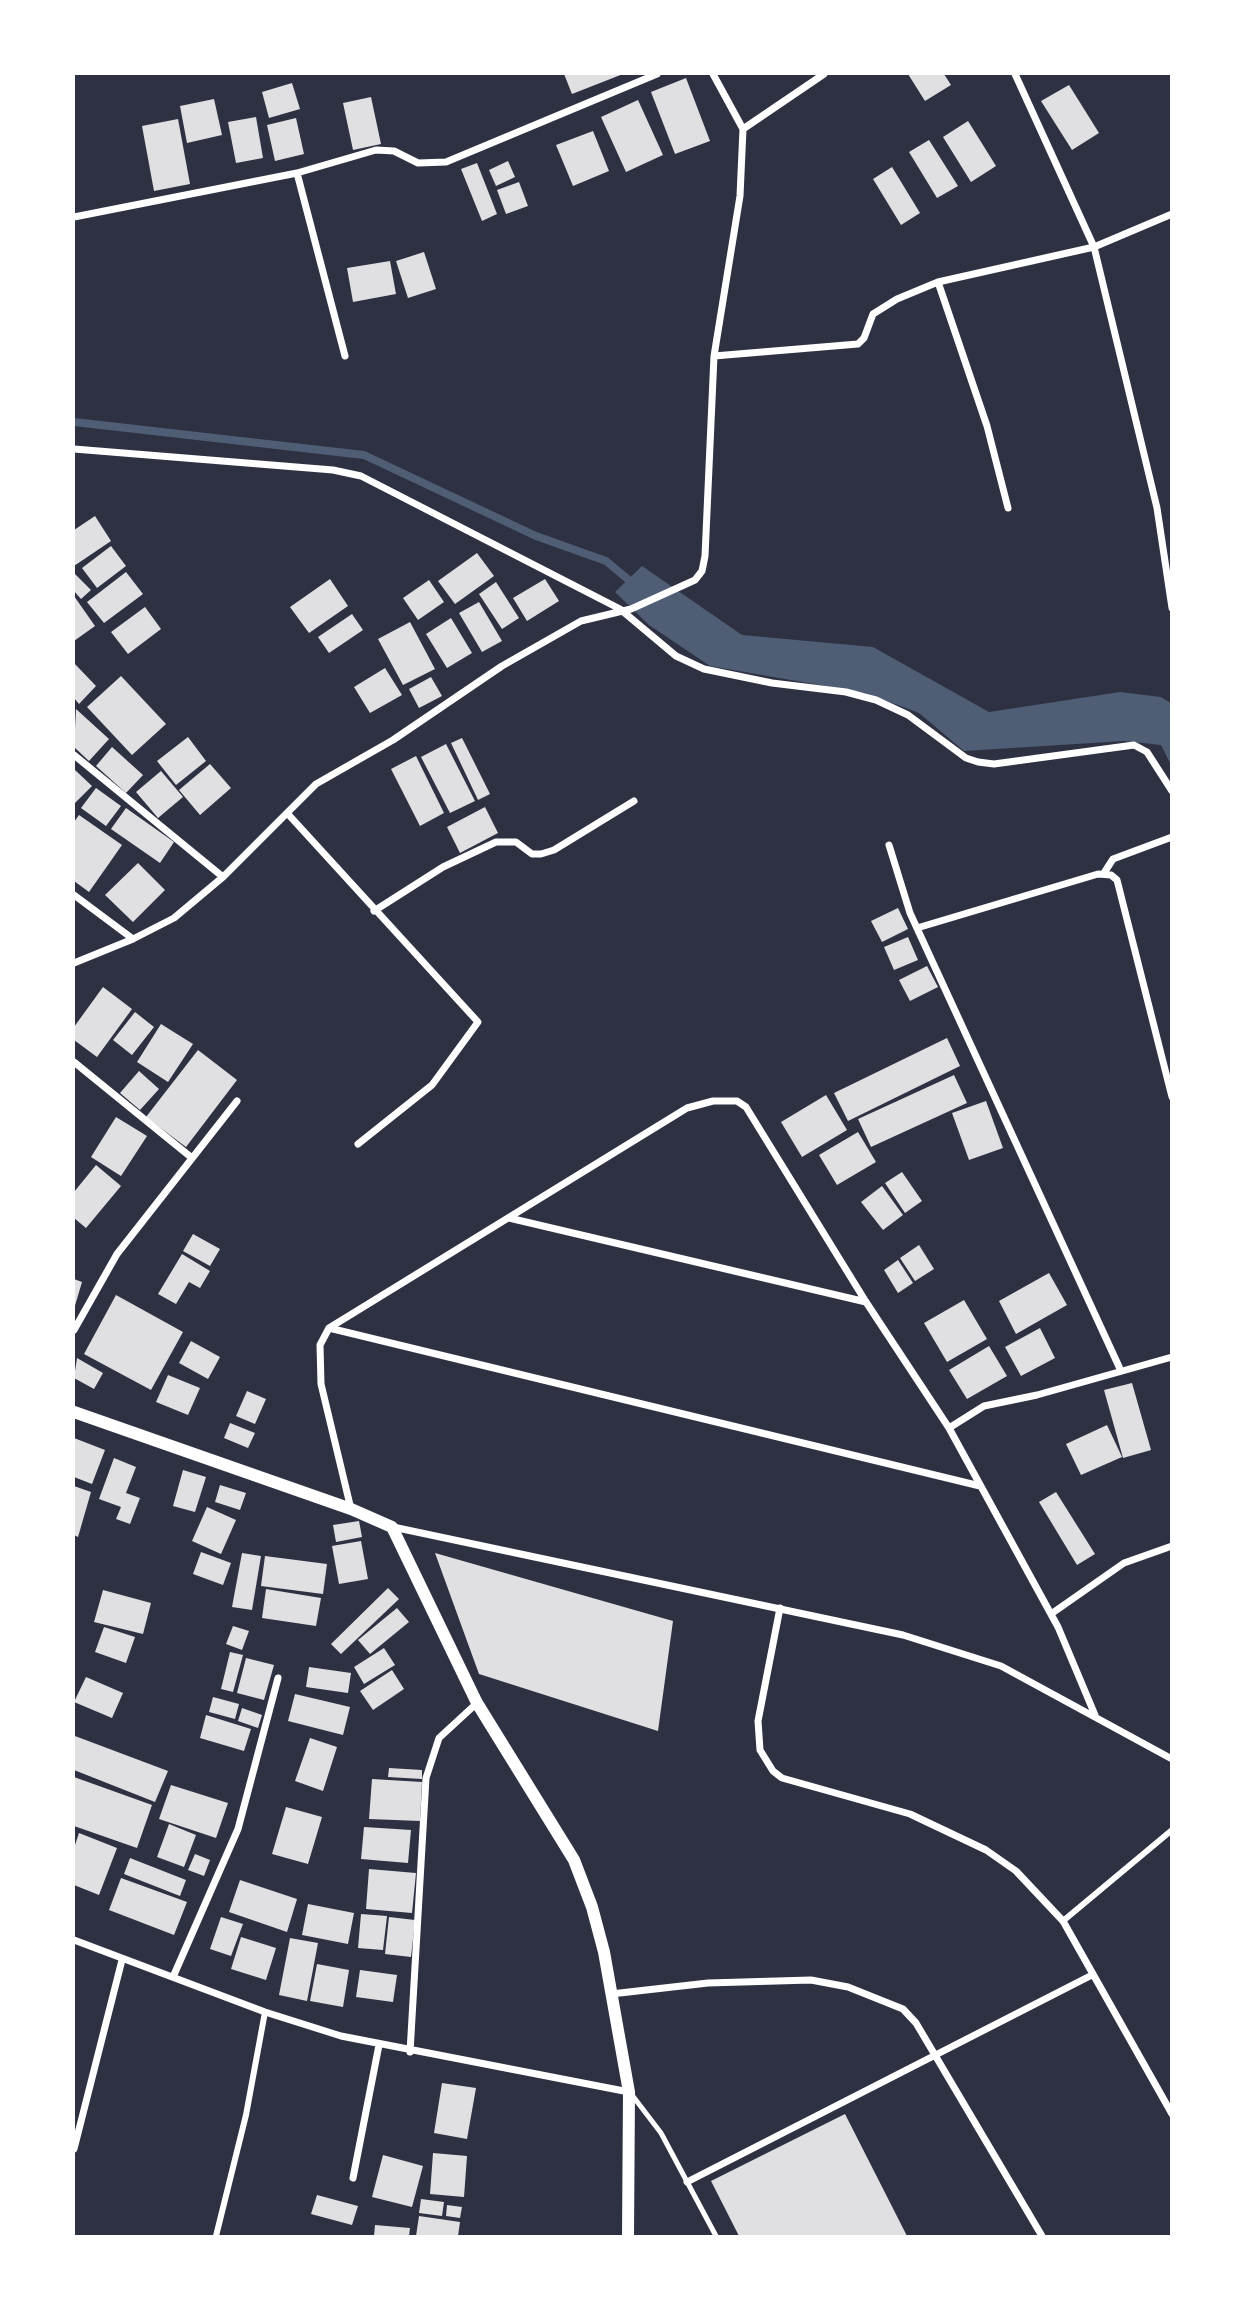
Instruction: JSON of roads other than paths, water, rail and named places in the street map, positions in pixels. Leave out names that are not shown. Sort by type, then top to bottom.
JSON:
[{"type":"street","points":[[74,217],[297,173],[364,152],[383,149],[418,163],[446,162],[657,74]]},
{"type":"street","points":[[74,963],[133,939],[174,918],[223,877],[316,784],[393,740],[502,666],[581,621],[620,609],[631,609],[695,580],[702,571],[705,556],[714,356],[740,196],[743,129],[713,74]]},
{"type":"street","points":[[743,129],[824,74]]},
{"type":"street","points":[[1015,74],[1094,247],[1157,508],[1171,608]]},
{"type":"street","points":[[297,173],[345,356]]},
{"type":"street","points":[[714,356],[858,344],[864,338],[873,314],[883,306],[938,282],[1094,247],[1171,214]]},
{"type":"street","points":[[938,282],[987,426],[1008,508]]},
{"type":"street","points":[[74,449],[333,470],[361,476],[620,609],[676,656],[704,669],[772,683],[846,692],[876,699],[908,715],[966,758],[978,762],[994,764],[1134,746],[1147,752],[1171,791]]},
{"type":"street","points":[[74,755],[223,877]]},
{"type":"street","points":[[374,911],[443,867],[496,842],[516,842],[532,854],[541,854],[554,850],[634,801]]},
{"type":"street","points":[[287,813],[478,1022],[432,1085],[358,1144]]},
{"type":"street","points":[[917,929],[1104,873],[1113,859],[1171,837]]},
{"type":"street","points":[[890,845],[917,929],[1122,1371]]},
{"type":"street","points":[[1104,873],[1117,880],[1171,1097]]},
{"type":"street","points":[[74,895],[133,939]]},
{"type":"street","points":[[74,1062],[192,1158]]},
{"type":"street","points":[[74,1330],[117,1254],[237,1101]]},
{"type":"street","points":[[351,1509],[321,1384],[320,1345],[330,1328],[687,1108],[713,1101],[737,1101],[746,1107],[866,1302],[949,1428],[1051,1614],[1095,1715]]},
{"type":"street","points":[[509,1218],[866,1302]]},
{"type":"street","points":[[330,1328],[980,1486]]},
{"type":"street","points":[[949,1428],[984,1406],[1171,1357]]},
{"type":"street","points":[[74,1412],[351,1509],[392,1527],[903,1635],[1001,1666],[1095,1715],[1171,1759]]},
{"type":"street","points":[[392,1527],[477,1703],[574,1860],[592,1907],[629,2092],[628,2236]]},
{"type":"street","points":[[1051,1614],[1124,1563],[1171,1546]]},
{"type":"street","points":[[780,1608],[758,1721],[760,1750],[773,1771],[782,1778],[910,1814],[956,1835],[1016,1871],[1063,1922],[1171,2114]]},
{"type":"street","points":[[173,1977],[238,1829],[278,1678]]},
{"type":"street","points":[[410,2052],[426,1778],[439,1738],[477,1703]]},
{"type":"street","points":[[1063,1922],[1171,1830]]},
{"type":"street","points":[[74,1940],[265,2012],[379,2045],[629,2092]]},
{"type":"street","points":[[74,2149],[122,1960]]},
{"type":"street","points":[[687,2182],[1092,1975]]},
{"type":"street","points":[[611,1994],[767,1979],[811,1980],[848,1987],[903,2009],[916,2023],[1042,2236]]},
{"type":"street","points":[[216,2236],[246,2115],[265,2012]]},
{"type":"street","points":[[353,2178],[379,2045]]},
{"type":"lane","points":[[629,2092],[661,2133],[716,2236]]},
{"type":"water","points":[[642,566],[742,635],[873,647],[989,712],[1120,692],[1161,697],[1171,703],[1171,765],[1161,745],[1124,741],[964,751],[919,713],[866,693],[710,666],[649,625],[615,592]]},
{"type":"waterway","points":[[74,422],[364,455],[536,536],[606,561],[636,586]]}]
